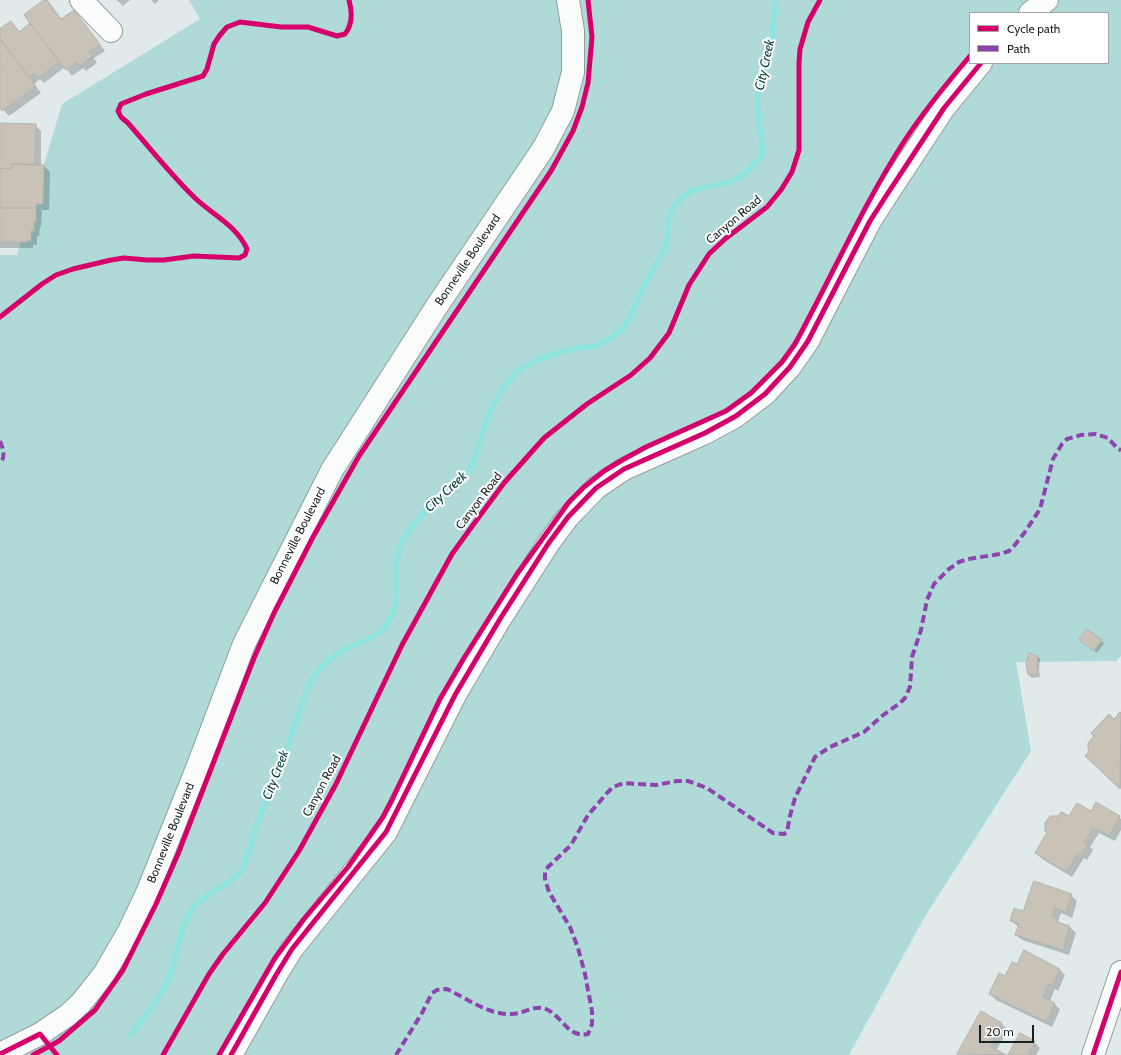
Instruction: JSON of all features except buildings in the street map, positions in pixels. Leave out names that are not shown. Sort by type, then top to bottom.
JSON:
[{"type":"street","points":[[81,0],[111,31]]},
{"type":"street","name":"Bonneville Boulevard","points":[[0,1054],[40,1034],[68,1015],[91,991],[119,950],[147,893],[200,764],[244,644],[332,470],[437,306],[543,149],[563,111],[573,72],[573,31],[568,0]]},
{"type":"street","points":[[1031,12],[1047,0]]},
{"type":"street","points":[[231,1055],[292,949],[386,832],[455,695],[500,619],[548,544],[568,517],[596,488],[624,469],[705,433],[736,416],[765,394],[785,372],[808,341],[870,221],[944,108],[980,64]]},
{"type":"street","points":[[1093,1055],[1121,972]]},
{"type":"shaded area","points":[[189,0],[1121,0],[1121,656],[1116,661],[1016,662],[1031,751],[924,918],[849,1055],[0,1055],[0,255],[17,255],[62,104],[200,19]]},
{"type":"waterway","name":"City Creek","points":[[131,1035],[156,1002],[168,980],[174,963],[180,937],[190,912],[203,899],[233,879],[244,865],[258,820],[278,773],[312,680],[322,666],[331,658],[345,649],[375,635],[385,627],[389,621],[395,603],[398,553],[401,544],[412,526],[428,507],[458,483],[472,465],[491,411],[504,387],[518,371],[533,362],[560,352],[599,344],[608,340],[619,332],[631,316],[644,286],[663,251],[667,239],[669,219],[674,207],[680,199],[694,190],[732,181],[744,174],[760,159],[763,147],[758,115],[758,86],[770,52],[776,0]]},
{"type":"marked path","points":[[396,1055],[422,1013],[432,993],[437,990],[447,989],[478,1006],[503,1014],[516,1014],[534,1008],[544,1008],[553,1013],[575,1033],[588,1034],[592,1024],[592,1011],[585,974],[578,948],[570,927],[549,892],[545,879],[545,872],[548,867],[571,845],[588,815],[608,792],[613,787],[624,783],[656,785],[677,781],[688,781],[707,788],[773,833],[784,834],[787,832],[795,798],[815,757],[830,747],[864,732],[905,698],[910,687],[912,657],[921,630],[927,600],[934,584],[949,569],[959,562],[968,559],[1000,554],[1009,551],[1014,546],[1040,509],[1053,459],[1062,444],[1067,439],[1081,435],[1096,434],[1108,438],[1118,449],[1121,450]]},
{"type":"marked path","points":[[0,441],[3,449],[3,458],[0,463]]},
{"type":"cycle path","points":[[0,317],[42,284],[56,275],[73,269],[124,258],[164,260],[194,256],[239,258],[245,255],[247,249],[243,241],[231,227],[186,189],[121,117],[118,111],[121,104],[146,94],[203,76],[207,69],[214,44],[220,35],[227,27],[240,22],[281,27],[308,27],[337,36],[345,34],[351,22],[349,0]]},
{"type":"cycle path","points":[[33,1055],[59,1041],[95,1010],[123,970],[156,904],[178,854],[254,658],[274,613],[313,537],[359,456],[551,171],[573,131],[582,107],[588,83],[592,37],[588,0]]},
{"type":"cycle path","name":"Canyon Road","points":[[163,1055],[209,974],[223,954],[265,903],[299,851],[336,784],[402,645],[452,554],[504,483],[544,438],[587,404],[631,375],[650,358],[669,333],[689,285],[709,254],[725,239],[767,207],[781,190],[792,172],[799,150],[800,49],[808,22],[820,0]]},
{"type":"cycle path","points":[[219,1055],[275,958],[304,919],[348,867],[383,817],[440,699],[464,658],[517,574],[569,502],[584,487],[604,471],[624,459],[646,447],[726,411],[751,393],[782,362],[795,344],[861,215],[905,140],[920,118],[969,57]]},
{"type":"cycle path","points":[[231,1055],[292,949],[386,832],[455,695],[500,619],[548,544],[568,517],[596,488],[624,469],[705,433],[736,416],[765,394],[790,367],[808,341],[870,221],[944,108],[980,64]]},
{"type":"cycle path","points":[[1093,1055],[1121,972]]},
{"type":"cycle path","points":[[0,1054],[40,1034],[57,1055]]}]
